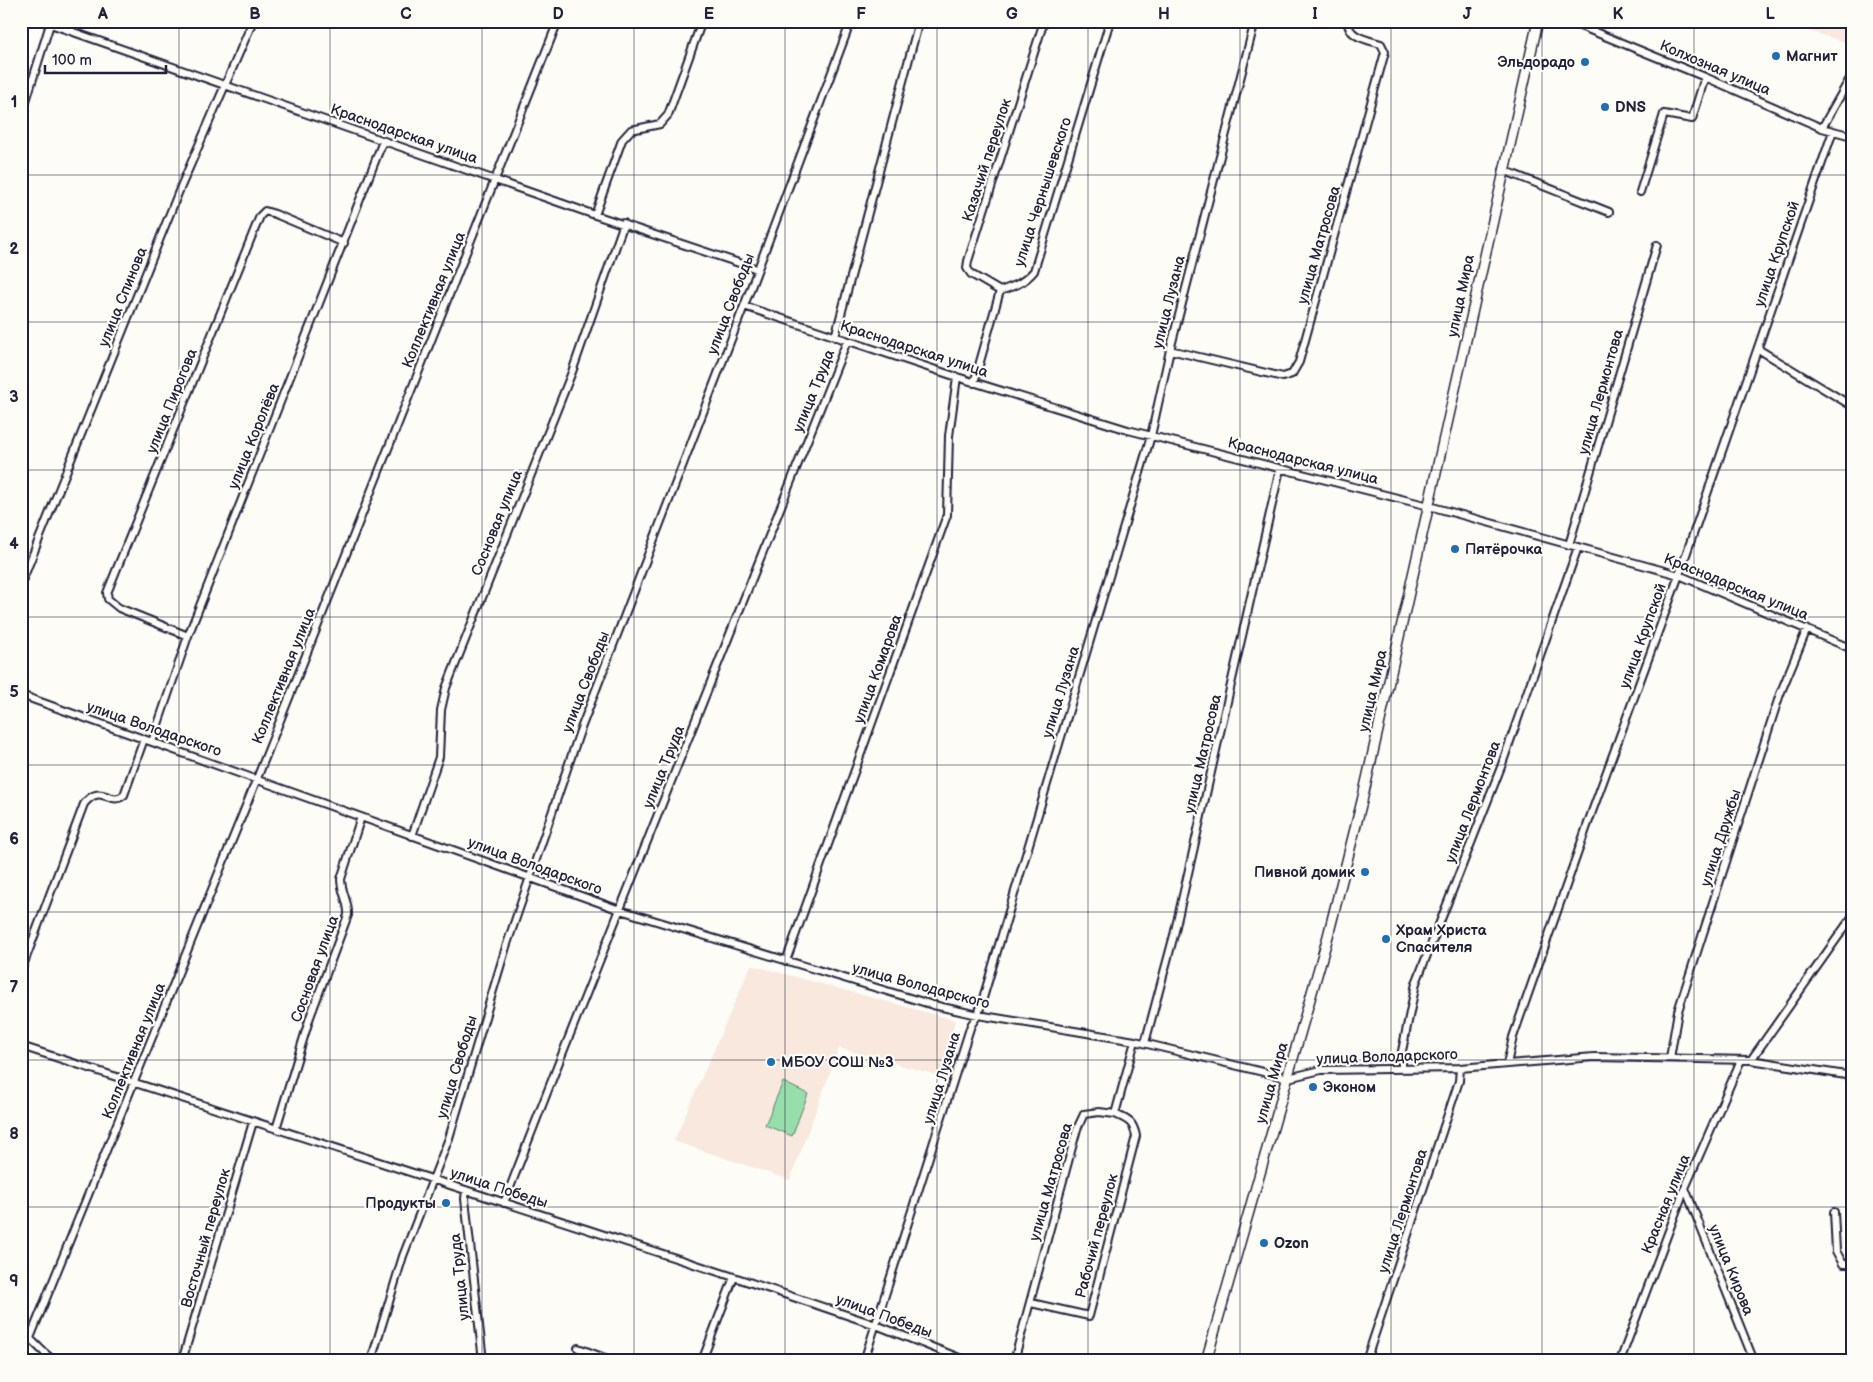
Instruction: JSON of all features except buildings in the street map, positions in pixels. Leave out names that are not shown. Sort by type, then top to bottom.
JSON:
[{"type":"main road","name":"улица Мира","points":[[1206,1361],[1327,940],[1362,801],[1538,21]]},
{"type":"street","name":"Краснодарская улица","points":[[42,21],[595,215],[624,223],[758,269]]},
{"type":"street","points":[[71,31],[75,21]]},
{"type":"street","name":"улица Спинова","points":[[21,584],[172,210],[253,21]]},
{"type":"street","name":"Коллективная улица","points":[[30,1338],[257,779],[558,21]]},
{"type":"street","points":[[595,215],[622,140],[631,130],[660,124],[668,115],[702,21]]},
{"type":"street","name":"улица Свободы","points":[[371,1361],[402,1256],[449,1138],[506,947],[580,731],[744,306],[851,21]]},
{"type":"street","name":"улица Труда","points":[[835,337],[919,21]]},
{"type":"street","name":"Казачий переулок","points":[[1000,291],[971,274],[967,268],[968,260],[1044,21]]},
{"type":"street","name":"улица Чернышевского","points":[[1000,291],[1028,279],[1034,271],[1110,21]]},
{"type":"street","name":"улица Лузана","points":[[864,1361],[971,1024],[978,1015],[1151,436],[1170,350],[1255,21]]},
{"type":"street","name":"улица Матросова","points":[[1170,350],[1283,377],[1292,374],[1298,362],[1385,52],[1381,44],[1351,33],[1347,28],[1348,21]]},
{"type":"street","name":"Колхозная улица","points":[[1568,21],[1705,77],[1822,128],[1852,136]]},
{"type":"street","points":[[21,117],[50,24]]},
{"type":"street","points":[[1822,128],[1852,75]]},
{"type":"street","points":[[1640,192],[1664,114],[1692,119],[1705,77]]},
{"type":"street","name":"улица Крупской","points":[[1507,1064],[1513,1037],[1590,818],[1679,575],[1833,131]]},
{"type":"street","name":"улица Королёва","points":[[152,742],[188,636],[383,141]]},
{"type":"street","points":[[1503,170],[1608,212]]},
{"type":"street","name":"улица Пирогова","points":[[188,636],[119,608],[108,599],[107,593],[260,216],[264,212],[275,214],[344,243]]},
{"type":"street","name":"Сосновая улица","points":[[412,836],[439,757],[441,710],[446,688],[572,372],[624,223]]},
{"type":"street","name":"улица Лермонтова","points":[[1569,545],[1657,246]]},
{"type":"street","points":[[974,382],[1000,291]]},
{"type":"street","name":"Краснодарская улица","points":[[744,306],[957,377],[1151,436],[1429,506],[1679,575],[1852,649]]},
{"type":"street","name":"улица Труда","points":[[504,1203],[847,341]]},
{"type":"street","points":[[1758,349],[1852,406]]},
{"type":"street","name":"улица Комарова","points":[[786,961],[947,515],[949,498],[949,436],[957,377]]},
{"type":"street","name":"улица Матросова","points":[[1145,1043],[1174,935],[1280,469]]},
{"type":"street","name":"улица Лермонтова","points":[[1402,1068],[1402,1051],[1416,983],[1501,767],[1578,547]]},
{"type":"street","name":"улица Дружбы","points":[[1670,1058],[1678,1011],[1780,694],[1807,629]]},
{"type":"street","name":"улица Володарского","points":[[21,695],[620,910],[933,1005],[978,1015],[1145,1043],[1288,1078],[1322,1070],[1460,1068],[1594,1057],[1751,1060],[1852,1076]]},
{"type":"street","points":[[21,971],[84,804],[90,796],[98,793],[115,799],[124,795],[144,739]]},
{"type":"street","name":"Сосновая улица","points":[[276,1129],[310,1017],[348,914],[349,907],[341,888],[341,879],[349,849],[361,817]]},
{"type":"street","points":[[1751,1060],[1852,917]]},
{"type":"street","points":[[1115,1114],[1135,1041]]},
{"type":"street","name":"улица Победы","points":[[21,1046],[734,1277],[876,1325],[967,1361]]},
{"type":"street","name":"Красная улица","points":[[1620,1361],[1684,1188],[1741,1060]]},
{"type":"street","name":"улица Лермонтова","points":[[1366,1361],[1459,1081],[1460,1068]]},
{"type":"street","name":"улица Матросова","points":[[1014,1361],[1077,1129],[1084,1114],[1100,1112],[1115,1114]]},
{"type":"street","name":"Рабочий переулок","points":[[1031,1303],[1089,1316],[1136,1136],[1134,1126],[1115,1114]]},
{"type":"street","name":"Восточный переулок","points":[[182,1361],[253,1122]]},
{"type":"street","name":"улица Кирова","points":[[1684,1188],[1754,1361]]},
{"type":"street","name":"улица Труда","points":[[466,1190],[465,1199],[483,1361]]},
{"type":"street","points":[[1834,1212],[1836,1251],[1842,1264],[1852,1264]]},
{"type":"street","points":[[702,1361],[734,1277]]},
{"type":"street","points":[[21,1332],[55,1361]]},
{"type":"street","points":[[578,1348],[613,1361]]},
{"type":"shaded area","points":[[1775,21],[1852,21],[1852,45],[1845,42]]},
{"type":"shaded area","name":"МБОУ СОШ №3","points":[[751,965],[955,1020],[940,1076],[839,1048],[790,1180],[674,1141]]},
{"type":"green space","points":[[783,1082],[808,1094],[792,1136],[765,1125]]},
{"type":"place","name":"Магнит","points":[[1776,56]]},
{"type":"place","name":"Эльдорадо","points":[[1585,62]]},
{"type":"place","name":"DNS","points":[[1605,107]]},
{"type":"place","name":"Пятёрочка","points":[[1455,549]]},
{"type":"place","name":"Пивной домик","points":[[1365,872]]},
{"type":"place","name":"Храм Христа Спасителя","points":[[1386,939]]},
{"type":"place","name":"МБОУ СОШ №3","points":[[771,1062]]},
{"type":"place","name":"Эконом","points":[[1313,1087]]},
{"type":"place","name":"Продукты","points":[[446,1203]]},
{"type":"place","name":"Ozon","points":[[1264,1243]]}]
